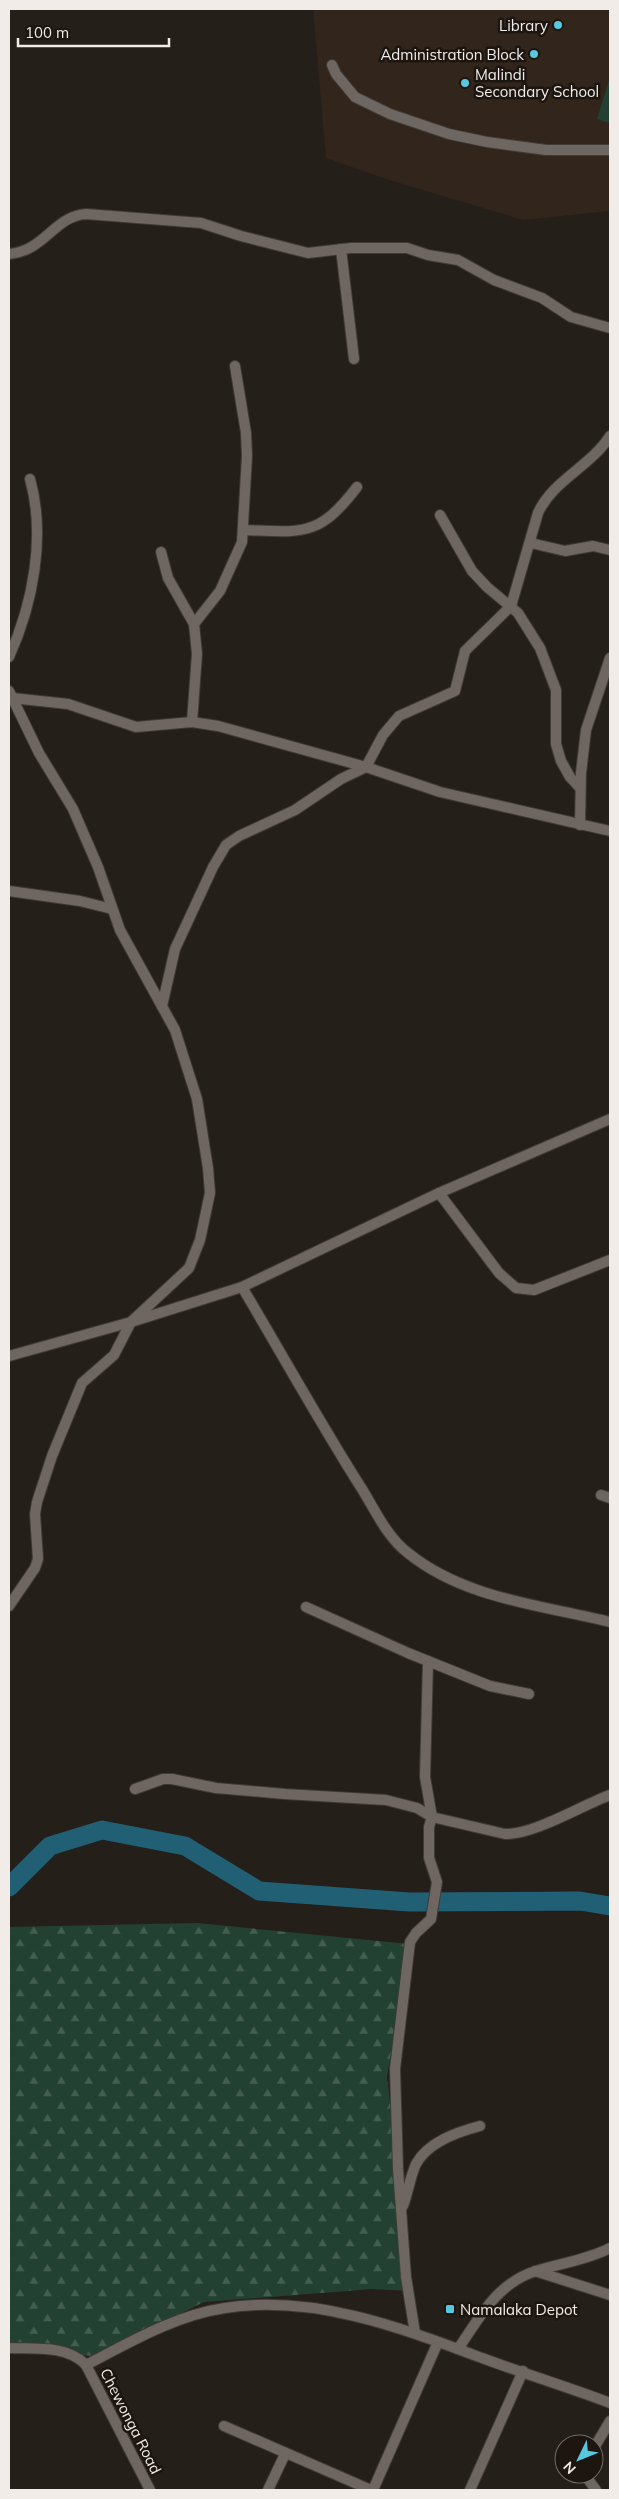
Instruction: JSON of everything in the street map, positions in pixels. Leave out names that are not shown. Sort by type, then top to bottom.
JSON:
[{"type":"street","points":[[332,65],[336,74],[355,97],[390,114],[449,134],[487,142],[546,150],[610,150]]},
{"type":"street","points":[[9,254],[30,250],[68,219],[86,214],[201,223],[300,252],[394,246],[407,248],[428,256],[454,258],[488,278],[542,298],[571,317],[610,328]]},
{"type":"street","points":[[341,249],[354,359]]},
{"type":"street","points":[[194,624],[220,591],[238,553],[243,530],[246,444],[235,366]]},
{"type":"street","points":[[162,1006],[175,949],[213,867],[226,845],[239,836],[295,810],[341,779],[366,767],[383,736],[399,716],[455,691],[466,651],[511,606],[538,513],[545,499],[581,468],[610,436]]},
{"type":"street","points":[[9,657],[25,612],[34,562],[37,514],[30,479]]},
{"type":"street","points":[[243,530],[303,531],[326,520],[338,510],[357,487]]},
{"type":"street","points":[[440,515],[472,571],[525,621],[536,641],[552,679],[558,702],[556,744],[565,770],[580,788]]},
{"type":"street","points":[[530,543],[565,551],[592,546],[610,550]]},
{"type":"street","points":[[162,552],[165,570],[194,624],[197,654],[192,722]]},
{"type":"street","points":[[580,824],[580,788],[586,730],[610,658]]},
{"type":"street","points":[[10,696],[68,704],[136,727],[192,722],[226,728],[366,767],[440,792],[610,832]]},
{"type":"street","points":[[9,1606],[35,1568],[38,1560],[37,1502],[52,1456],[82,1383],[114,1355],[131,1322],[188,1268],[200,1240],[209,1204],[208,1168],[197,1100],[178,1038],[129,949],[112,909],[98,867],[73,809],[39,753],[10,696]]},
{"type":"street","points":[[9,891],[80,901],[112,909]]},
{"type":"street","points":[[9,1356],[131,1322],[242,1287],[438,1193],[610,1119]]},
{"type":"street","points":[[438,1193],[499,1273],[516,1288],[534,1290],[610,1260]]},
{"type":"street","points":[[242,1287],[351,1472],[392,1537],[407,1553],[428,1566],[476,1588],[542,1609],[610,1622]]},
{"type":"street","points":[[306,1607],[490,1686],[529,1694]]},
{"type":"street","points":[[415,2333],[406,2277],[401,2209],[396,2095],[397,2043],[410,1942],[416,1932],[431,1919],[437,1882],[428,1858],[429,1828],[432,1817],[425,1777],[428,1661]]},
{"type":"street","points":[[135,1790],[163,1779],[172,1779],[216,1788],[386,1800],[417,1808],[432,1817],[505,1834],[516,1834],[533,1829],[610,1795]]},
{"type":"street","points":[[401,2209],[416,2165],[421,2158],[451,2136],[480,2126]]},
{"type":"street","points":[[458,2349],[497,2294],[512,2282],[535,2271],[598,2254],[610,2248]]},
{"type":"street","points":[[535,2271],[610,2295]]},
{"type":"street","points":[[9,2348],[70,2353],[79,2357],[86,2365],[135,2340],[190,2317],[224,2308],[282,2305],[331,2312],[415,2333],[610,2403]]},
{"type":"street","points":[[224,2426],[372,2490],[438,2342]]},
{"type":"street","name":"Chewonga Road","points":[[86,2365],[150,2490]]},
{"type":"street","points":[[470,2490],[523,2371]]},
{"type":"street","points":[[602,2434],[610,2421]]},
{"type":"street","points":[[268,2490],[285,2454]]},
{"type":"shaded area","name":"Malindi Secondary School","points":[[313,9],[610,9],[610,211],[523,220],[389,180],[326,158]]},
{"type":"green space","points":[[610,77],[610,123],[597,119]]},
{"type":"green space","points":[[197,1923],[409,1944],[387,2077],[412,2291],[372,2289],[204,2302],[92,2356],[9,2347],[9,1927]]},
{"type":"waterway","points":[[9,1887],[50,1846],[102,1830],[185,1846],[259,1891],[409,1902],[580,1901],[610,1906]]},
{"type":"place","name":"Library","points":[[558,25]]},
{"type":"place","name":"Administration Block","points":[[534,54]]},
{"type":"place","name":"Malindi Secondary School","points":[[465,83]]},
{"type":"place","name":"Namalaka Depot","points":[[450,2309]]}]
